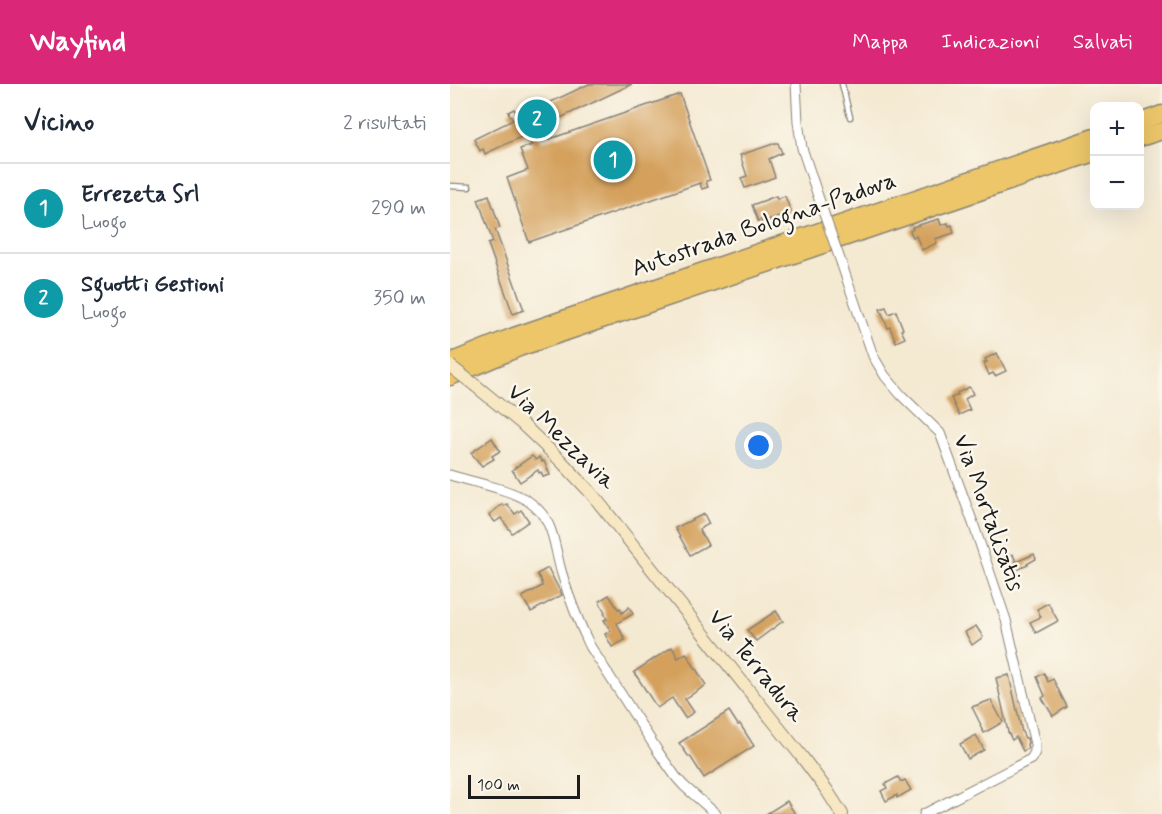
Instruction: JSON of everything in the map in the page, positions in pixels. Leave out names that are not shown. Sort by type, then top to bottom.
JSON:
[{"type":"highway","points":[[1144,121],[1162,114]]},
{"type":"highway","points":[[1144,137],[1162,131]]},
{"type":"highway","name":"Autostrada Bologna-Padova","points":[[450,364],[514,336],[1090,139]]},
{"type":"highway","name":"Autostrada Bologna-Padova","points":[[450,377],[530,345],[1090,155]]},
{"type":"main road","name":"Via Mezzavia","points":[[450,364],[520,422],[561,461],[592,494],[635,547]]},
{"type":"main road","name":"Via Terradura","points":[[635,547],[802,757],[842,814]]},
{"type":"street","name":"Via Mortalisatis","points":[[796,84],[802,148],[873,356],[885,376],[901,395],[940,433],[1006,620],[1035,744],[1035,752],[1031,759],[924,814]]},
{"type":"street","points":[[450,475],[517,496],[529,502],[545,516],[554,537],[565,583],[591,646],[658,753],[684,786],[716,814]]},
{"type":"lane","points":[[842,84],[850,117]]},
{"type":"lane","points":[[450,186],[469,187]]},
{"type":"building","points":[[589,84],[632,84],[535,130],[541,142],[680,94],[710,180],[706,181],[708,187],[702,189],[700,183],[529,242],[507,178],[528,170],[520,149],[532,145],[527,134],[485,154],[483,149],[480,151],[474,139],[513,120],[508,112],[514,109],[519,117]]},
{"type":"building","points":[[776,143],[782,153],[769,159],[775,177],[745,188],[741,178],[747,176],[740,155]]},
{"type":"building","points":[[489,195],[500,228],[495,229],[524,310],[513,314],[488,244],[493,242],[478,199]]},
{"type":"building","points":[[776,196],[777,199],[785,196],[791,212],[762,222],[758,221],[752,205]]},
{"type":"building","points":[[939,219],[941,225],[948,223],[949,226],[952,225],[954,233],[935,239],[937,243],[922,250],[916,236],[913,237],[910,231],[912,227]]},
{"type":"building","points":[[886,307],[889,314],[896,311],[903,329],[901,330],[905,338],[896,342],[880,309]]},
{"type":"building","points":[[997,353],[1006,371],[995,376],[993,373],[989,375],[984,363],[987,362],[985,359]]},
{"type":"building","points":[[969,387],[973,394],[965,399],[970,410],[959,415],[951,398]]},
{"type":"building","points":[[492,438],[500,451],[492,456],[494,459],[482,466],[471,453]]},
{"type":"building","points":[[532,456],[536,460],[539,457],[542,462],[544,461],[550,475],[543,477],[538,470],[520,482],[512,470]]},
{"type":"building","points":[[502,504],[503,506],[507,504],[515,514],[521,510],[529,521],[512,533],[501,518],[495,522],[489,515]]},
{"type":"building","points":[[704,514],[709,524],[699,529],[708,545],[690,555],[675,528]]},
{"type":"building","points":[[1005,552],[1007,557],[1013,554],[1016,562],[1034,554],[1036,559],[1007,574],[999,555]]},
{"type":"building","points":[[548,568],[562,595],[531,612],[522,597],[542,586],[537,574]]},
{"type":"building","points":[[609,595],[622,613],[629,607],[633,614],[617,623],[625,640],[612,647],[605,634],[611,631],[604,620],[607,619],[599,601]]},
{"type":"building","points":[[1048,603],[1058,621],[1036,633],[1030,622],[1041,617],[1037,609]]},
{"type":"building","points":[[776,611],[783,621],[756,641],[747,630]]},
{"type":"building","points":[[976,626],[983,637],[972,645],[965,632]]},
{"type":"building","points":[[672,647],[678,658],[686,653],[706,685],[685,699],[694,712],[685,718],[672,698],[657,708],[634,672]]},
{"type":"building","points":[[1044,673],[1048,682],[1053,679],[1067,707],[1053,716],[1042,698],[1045,696],[1037,677]]},
{"type":"building","points":[[1009,675],[1022,732],[1028,743],[1028,749],[1023,751],[1016,737],[1012,740],[1008,732],[996,678]]},
{"type":"building","points":[[991,700],[1003,722],[984,733],[972,707]]},
{"type":"building","points":[[729,711],[754,746],[704,778],[679,743]]},
{"type":"building","points":[[976,735],[984,750],[968,759],[960,744]]},
{"type":"building","points":[[898,777],[901,782],[905,780],[911,790],[886,801],[881,791],[887,788],[885,784]]},
{"type":"building","points":[[787,801],[795,814],[766,814]]},
{"type":"place","name":"Sguotti Gestioni","points":[[537,119]]},
{"type":"place","name":"Errezeta Srl","points":[[613,160]]}]
